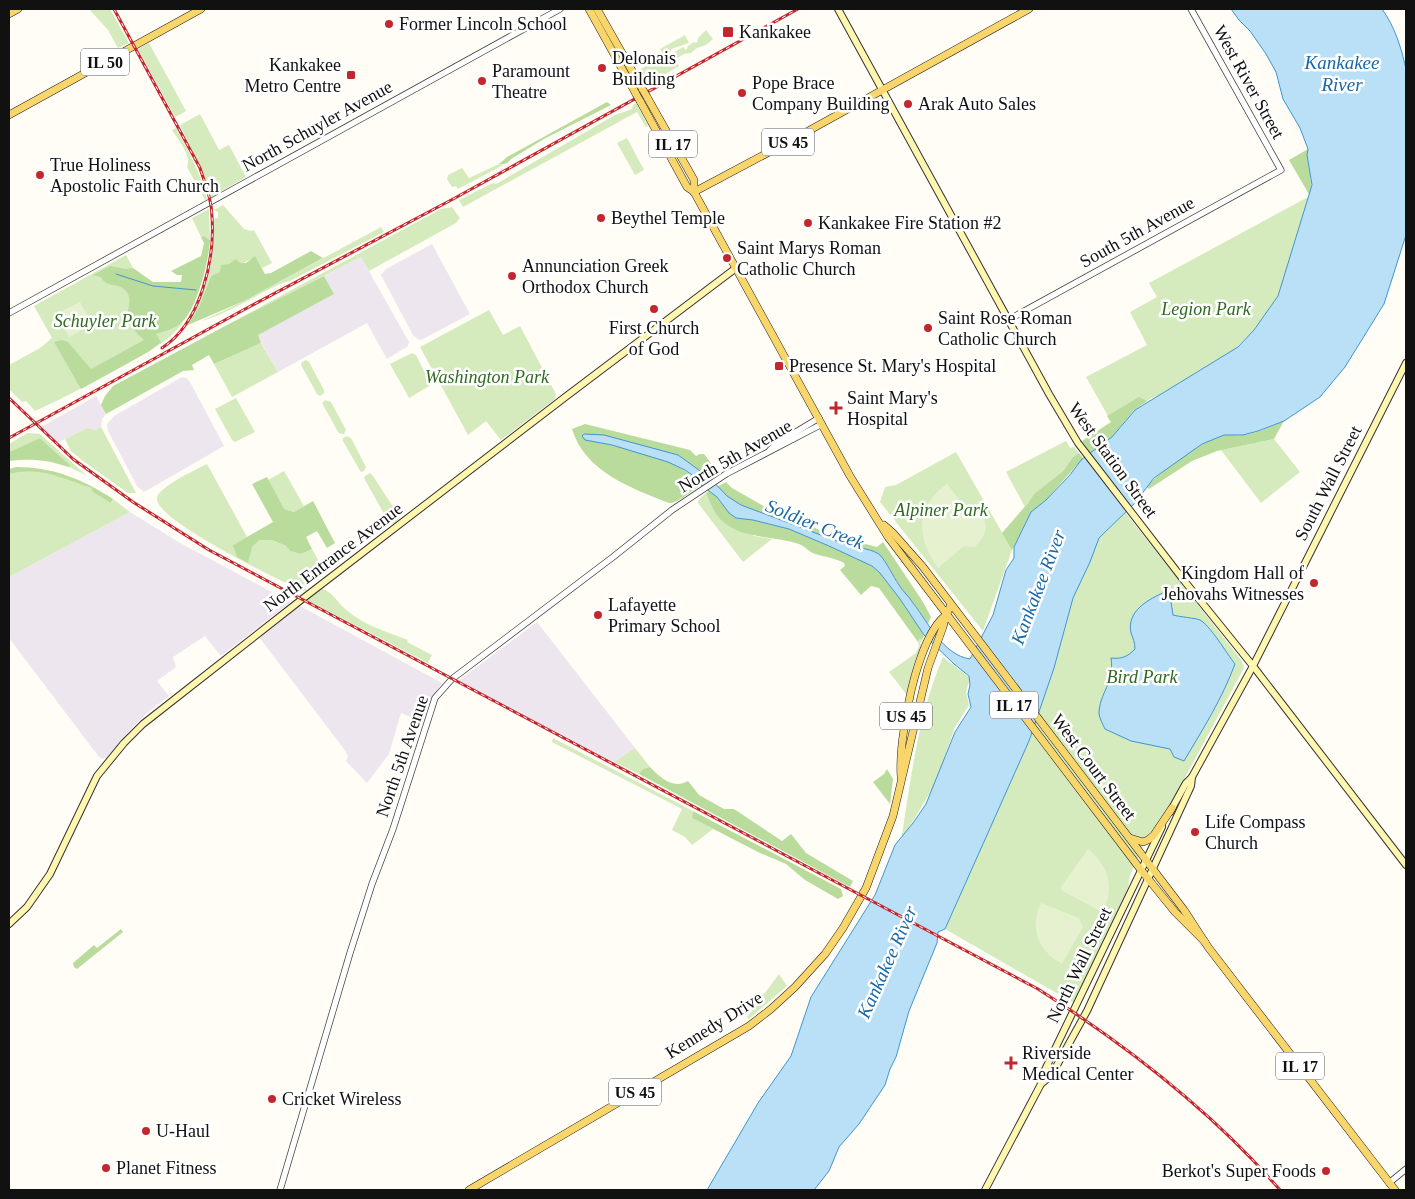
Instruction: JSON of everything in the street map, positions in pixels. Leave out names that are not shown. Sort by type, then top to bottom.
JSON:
[{"type":"main road","points":[[9,14],[18,9]]},
{"type":"main road","name":"IL 50","points":[[9,115],[201,9]]},
{"type":"main road","name":"West Court Street","points":[[589,9],[687,187],[694,192],[850,476],[888,537],[1148,879],[1175,912],[1205,942]]},
{"type":"main road","name":"West Court Street","points":[[597,9],[694,180],[694,192]]},
{"type":"main road","name":"West Station Street","points":[[838,9],[1008,320],[1078,443],[1406,865]]},
{"type":"main road","name":"US 45","points":[[694,192],[1029,9]]},
{"type":"main road","name":"North Entrance Avenue","points":[[9,924],[27,907],[50,874],[97,776],[124,743],[143,724],[301,600],[736,268]]},
{"type":"main road","name":"South Wall Street","points":[[1146,860],[1172,808],[1186,783],[1192,777],[1253,666],[1406,363]]},
{"type":"main road","name":"West Court Street","points":[[880,522],[893,533],[923,567],[1184,910],[1205,942],[1395,1190]]},
{"type":"main road","name":"Kennedy Drive","points":[[469,1190],[749,1026],[795,987],[834,941],[866,888],[893,816],[906,766],[916,712],[930,662],[951,605]]},
{"type":"main road","name":"Kennedy Drive","points":[[901,780],[900,766],[906,716],[915,677],[923,653],[939,621],[946,615]]},
{"type":"main road","name":"South Wall Street","points":[[1152,869],[1191,786],[1192,777]]},
{"type":"main road","points":[[1128,836],[1138,842],[1148,840],[1154,835],[1172,808]]},
{"type":"main road","name":"North Wall Street","points":[[985,1190],[1041,1084],[1042,1076],[1146,860]]},
{"type":"main road","name":"North Wall Street","points":[[1041,1084],[1051,1076],[1087,1011],[1152,869]]},
{"type":"street","name":"North Schuyler Avenue","points":[[9,313],[560,9]]},
{"type":"street","name":"West River Street","points":[[1191,9],[1281,170]]},
{"type":"street","name":"South 5th Avenue","points":[[1008,320],[1281,170]]},
{"type":"street","name":"North 5th Avenue","points":[[280,1190],[350,953],[382,856],[393,829],[435,698],[452,679],[672,510],[718,479],[821,421]]},
{"type":"street","points":[[1389,1183],[1406,1170]]},
{"type":"shaded area","points":[[432,244],[470,314],[419,340],[413,335],[381,275],[386,269]]},
{"type":"shaded area","points":[[361,257],[409,342],[408,346],[387,359],[367,323],[278,372],[257,335],[334,294],[324,276]]},
{"type":"shaded area","points":[[182,377],[190,382],[224,446],[144,492],[137,486],[108,431],[107,424],[114,416]]},
{"type":"shaded area","points":[[96,396],[106,414],[102,419],[101,427],[96,430],[87,428],[57,443],[41,427]]},
{"type":"shaded area","points":[[130,512],[180,543],[291,602],[221,656],[205,636],[173,657],[176,667],[157,681],[169,696],[146,714],[108,757],[103,759],[99,757],[9,638],[9,577]]},
{"type":"shaded area","points":[[300,606],[442,683],[431,699],[422,722],[401,713],[389,754],[367,783],[346,761],[348,756],[344,749],[259,637]]},
{"type":"shaded area","points":[[537,622],[635,748],[614,762],[458,681]]},
{"type":"green space","points":[[89,9],[110,9],[129,43],[118,48],[108,30]]},
{"type":"green space","points":[[706,30],[713,39],[706,45],[676,59],[679,66],[650,83],[647,88],[637,71],[664,56],[660,49],[685,35],[689,43],[671,49],[670,59],[667,62],[669,65],[673,65],[676,51],[683,47],[686,50],[694,42],[697,43],[698,38]]},
{"type":"green space","points":[[149,43],[186,111],[175,117],[138,49]]},
{"type":"green space","points":[[607,102],[611,105],[544,139],[509,162],[499,164],[507,157]]},
{"type":"green space","points":[[636,103],[648,126],[646,127],[637,112],[463,207],[459,200],[493,183],[496,184],[615,115],[632,109]]},
{"type":"green space","points":[[200,114],[219,150],[229,145],[246,177],[211,197],[199,164],[180,125]]},
{"type":"green space","points":[[176,128],[198,171],[207,199],[205,200],[187,167],[188,158],[186,153],[172,130]]},
{"type":"green space","points":[[627,138],[644,170],[635,175],[617,143]]},
{"type":"green space","points":[[1308,149],[1311,184],[1310,196],[1289,160]]},
{"type":"green space","points":[[509,162],[458,189],[456,186],[452,187],[447,179],[448,175],[462,168],[469,178],[499,164],[503,165]]},
{"type":"green space","name":"Legion Park","points":[[1310,196],[1278,296],[1254,330],[1235,349],[1150,399],[1113,425],[1086,377],[1147,345],[1130,312],[1157,297],[1149,283]]},
{"type":"green space","points":[[223,205],[244,229],[254,230],[272,263],[262,268],[255,257],[211,276],[199,307],[186,326],[199,301],[208,276],[213,250],[214,221],[215,218],[218,218],[218,212],[214,210]]},
{"type":"green space","points":[[452,207],[460,218],[456,223],[369,271],[361,257],[227,325],[441,209]]},
{"type":"green space","points":[[209,209],[210,240],[204,236],[201,237],[192,218]]},
{"type":"green space","points":[[381,227],[384,232],[290,281],[278,285],[217,316],[202,321],[244,301]]},
{"type":"green space","points":[[204,236],[210,240],[207,260],[197,296],[187,317],[176,327],[156,334],[161,342],[148,352],[81,389],[54,342],[62,340],[68,342],[91,369],[144,340],[128,321],[130,301],[125,290],[119,286],[106,283],[101,277],[93,275],[110,266],[126,269],[133,268],[153,282],[181,282],[182,275],[177,275],[171,271],[201,256],[204,243],[201,237]]},
{"type":"green space","points":[[311,251],[323,258],[244,301],[188,325],[199,307],[211,276],[220,272],[221,265],[229,264],[236,259],[240,263],[246,263],[255,256],[265,274],[271,273]]},
{"type":"green space","name":"Schuyler Park","points":[[126,255],[166,330],[183,322],[164,341],[149,351],[35,411],[26,401],[22,402],[9,389],[9,365],[40,348],[52,338],[34,306]]},
{"type":"green space","points":[[324,276],[334,294],[258,335],[261,343],[214,364],[209,355],[192,365],[194,370],[183,371],[106,414],[101,405],[113,386]]},
{"type":"green space","points":[[80,302],[92,324],[69,337],[56,314]]},
{"type":"green space","name":"Washington Park","points":[[489,310],[503,335],[520,326],[556,394],[555,399],[501,440],[486,421],[468,435],[420,347]]},
{"type":"green space","points":[[261,343],[278,372],[232,397],[214,364]]},
{"type":"green space","points":[[412,353],[416,355],[431,385],[409,398],[390,364]]},
{"type":"green space","points":[[306,360],[309,362],[324,390],[324,393],[320,396],[317,394],[301,365]]},
{"type":"green space","points":[[1139,397],[1147,401],[1134,410],[1112,437],[1090,453],[1082,441],[1111,422],[1107,416]]},
{"type":"green space","points":[[236,398],[255,432],[235,442],[232,440],[215,409]]},
{"type":"green space","points":[[325,400],[331,402],[346,430],[344,434],[338,432],[322,403]]},
{"type":"green space","points":[[1284,421],[1274,439],[1217,451],[1192,461],[1149,489],[1147,487],[1153,480],[1194,449],[1215,438],[1224,435],[1254,433]]},
{"type":"green space","points":[[585,424],[690,450],[696,456],[704,454],[713,469],[717,470],[717,473],[710,478],[678,455],[658,450],[586,440],[632,450],[665,460],[692,476],[701,485],[681,499],[669,503],[625,484],[598,467],[587,457],[578,444],[572,429]]},
{"type":"green space","points":[[101,427],[136,493],[128,493],[83,461],[71,451],[65,439],[87,428],[96,430]]},
{"type":"green space","points":[[28,433],[40,434],[86,475],[69,467],[71,466],[40,438],[9,452],[9,444]]},
{"type":"green space","points":[[347,436],[351,438],[366,467],[364,471],[361,472],[343,441],[343,438]]},
{"type":"green space","points":[[40,438],[71,466],[39,460],[9,461],[9,452]]},
{"type":"green space","points":[[1274,439],[1300,472],[1261,503],[1221,450]]},
{"type":"green space","points":[[1066,441],[1070,448],[1074,447],[1079,453],[1073,457],[1063,471],[1034,494],[1025,507],[1006,472]]},
{"type":"green space","name":"Alpiner Park","points":[[956,452],[1012,550],[983,631],[880,502],[885,487],[896,485]]},
{"type":"green space","points":[[1079,453],[1083,458],[1046,500],[1031,512],[1012,550],[1002,533],[1034,494],[1063,471],[1073,457]]},
{"type":"green space","points":[[207,464],[247,537],[233,545],[252,547],[260,540],[272,540],[286,546],[290,551],[301,554],[312,549],[324,570],[305,584],[306,591],[270,575],[221,549],[175,520],[162,508],[157,498],[164,489]]},
{"type":"green space","points":[[16,467],[55,472],[78,480],[113,499],[111,503],[93,492],[91,488],[51,474],[30,471],[9,474],[9,469]]},
{"type":"green space","points":[[22,471],[67,478],[92,489],[112,503],[113,499],[130,512],[9,577],[9,474]]},
{"type":"green space","points":[[284,471],[304,506],[294,512],[283,509],[268,480]]},
{"type":"green space","points":[[370,473],[399,516],[399,519],[394,524],[388,521],[364,478]]},
{"type":"green space","points":[[267,477],[284,509],[294,512],[313,501],[335,543],[327,548],[317,531],[306,537],[312,549],[301,554],[290,551],[286,546],[272,540],[260,540],[252,547],[248,563],[237,557],[233,545],[273,522],[252,484]]},
{"type":"green space","points":[[726,482],[732,488],[767,508],[832,535],[877,547],[883,542],[923,602],[931,617],[928,624],[889,569],[864,549],[850,546],[741,505],[717,487]]},
{"type":"green space","points":[[947,484],[967,509],[981,512],[986,530],[975,547],[964,546],[938,568],[926,545],[922,523],[929,503]]},
{"type":"green space","points":[[709,491],[720,502],[746,518],[789,529],[872,566],[880,573],[900,599],[924,635],[922,640],[920,638],[918,642],[879,588],[871,586],[861,595],[840,570],[845,566],[844,563],[815,554],[803,546],[790,541],[738,531],[721,520],[714,511],[706,493]]},
{"type":"green space","points":[[706,493],[714,510],[754,536],[772,539],[743,562],[698,503],[700,498]]},
{"type":"green space","name":"Bird Park","points":[[1125,512],[1242,661],[1244,668],[1173,800],[1154,831],[1147,838],[1130,875],[1128,888],[1074,1003],[945,929],[1029,741],[1054,668],[1073,598],[1099,538]]},
{"type":"green space","points":[[322,589],[331,594],[357,618],[408,640],[407,642],[432,655],[428,663],[307,600]]},
{"type":"green space","points":[[920,638],[922,640],[920,644],[922,645],[915,661],[907,695],[889,672],[916,653]]},
{"type":"green space","points":[[943,657],[970,678],[966,692],[969,705],[955,727],[935,784],[901,841],[921,724],[934,679]]},
{"type":"green space","points":[[553,738],[693,811],[692,818],[713,829],[692,845],[685,837],[672,830],[682,809],[552,742]]},
{"type":"green space","points":[[635,748],[650,767],[643,769],[639,774],[614,762]]},
{"type":"green space","points":[[650,767],[662,778],[672,783],[677,784],[688,781],[699,795],[724,809],[734,809],[782,841],[791,834],[806,853],[853,881],[850,887],[639,774],[643,769]]},
{"type":"green space","points":[[887,769],[893,779],[890,804],[873,782],[884,774]]},
{"type":"green space","points":[[693,811],[841,889],[843,896],[838,899],[805,880],[786,864],[760,853],[692,818]]},
{"type":"green space","points":[[1088,849],[1101,862],[1108,878],[1109,895],[1102,912],[1061,890],[1061,887]]},
{"type":"green space","points":[[1041,903],[1079,918],[1083,927],[1062,964],[1047,952],[1038,938],[1036,922]]},
{"type":"green space","points":[[121,929],[123,932],[77,969],[74,967],[73,963],[94,945],[97,948]]},
{"type":"green space","points":[[779,974],[787,986],[749,1019],[747,1017]]},
{"type":"water","name":"Kankakee River","points":[[1231,9],[1382,9],[1391,23],[1400,45],[1406,69],[1406,235],[1384,304],[1345,367],[1320,397],[1284,421],[1243,435],[1224,435],[1202,444],[1154,478],[1134,504],[1099,538],[1073,598],[1054,668],[1029,741],[945,929],[938,932],[937,943],[909,1011],[896,1057],[885,1085],[859,1124],[839,1147],[829,1171],[814,1190],[707,1190],[758,1103],[791,1056],[811,997],[875,895],[895,845],[926,804],[955,732],[971,707],[968,694],[969,676],[924,635],[900,599],[880,573],[872,566],[789,529],[736,518],[729,513],[717,497],[685,470],[668,462],[612,445],[585,440],[582,436],[584,434],[604,435],[678,455],[710,478],[727,496],[741,505],[850,546],[877,553],[883,558],[901,587],[944,645],[960,656],[970,659],[993,615],[1006,570],[1014,558],[1014,547],[1031,512],[1046,500],[1082,459],[1112,437],[1135,410],[1238,347],[1254,330],[1278,296],[1312,185],[1307,155],[1308,149],[1300,128],[1283,99],[1276,72],[1250,31]]},
{"type":"water","points":[[1165,592],[1171,602],[1173,615],[1198,619],[1204,623],[1235,664],[1218,702],[1184,761],[1174,757],[1170,749],[1131,741],[1105,729],[1099,714],[1101,700],[1111,674],[1111,658],[1124,657],[1135,649],[1130,625],[1135,612],[1152,598]]},
{"type":"waterway","name":"Soldier Creek","points":[[116,274],[153,286],[196,290]]},
{"type":"railway","points":[[114,9],[200,168],[212,211],[211,252],[203,289],[187,323],[162,348]]},
{"type":"railway","points":[[9,438],[247,308],[455,198],[798,9]]},
{"type":"railway","points":[[9,398],[73,459],[133,502],[209,550],[1038,989],[1071,1010],[1166,1080],[1225,1133],[1280,1190]]},
{"type":"place","name":"Former Lincoln School","points":[[389,24]]},
{"type":"place","name":"Kankakee","points":[[728,32]]},
{"type":"place","name":"Delonais Building","points":[[602,68]]},
{"type":"place","name":"Kankakee Metro Centre","points":[[351,75]]},
{"type":"place","name":"Paramount Theatre","points":[[482,81]]},
{"type":"place","name":"Pope Brace Company Building","points":[[742,93]]},
{"type":"place","name":"Arak Auto Sales","points":[[908,104]]},
{"type":"place","name":"True Holiness Apostolic Faith Church","points":[[40,175]]},
{"type":"place","name":"Beythel Temple","points":[[601,218]]},
{"type":"place","name":"Kankakee Fire Station #2","points":[[808,223]]},
{"type":"place","name":"Saint Marys Roman Catholic Church","points":[[727,258]]},
{"type":"place","name":"Annunciation Greek Orthodox Church","points":[[512,276]]},
{"type":"place","name":"First Church of God","points":[[654,309]]},
{"type":"place","name":"Saint Rose Roman Catholic Church","points":[[928,328]]},
{"type":"place","name":"Presence St. Mary's Hospital","points":[[779,366]]},
{"type":"place","name":"Saint Mary's Hospital","points":[[836,408]]},
{"type":"place","name":"Kingdom Hall of Jehovahs Witnesses","points":[[1314,583]]},
{"type":"place","name":"Lafayette Primary School","points":[[598,615]]},
{"type":"place","name":"Life Compass Church","points":[[1195,832]]},
{"type":"place","name":"Riverside Medical Center","points":[[1011,1063]]},
{"type":"place","name":"Cricket Wireless","points":[[272,1099]]},
{"type":"place","name":"U-Haul","points":[[146,1131]]},
{"type":"place","name":"Planet Fitness","points":[[106,1168]]},
{"type":"place","name":"Berkot's Super Foods","points":[[1326,1171]]}]
